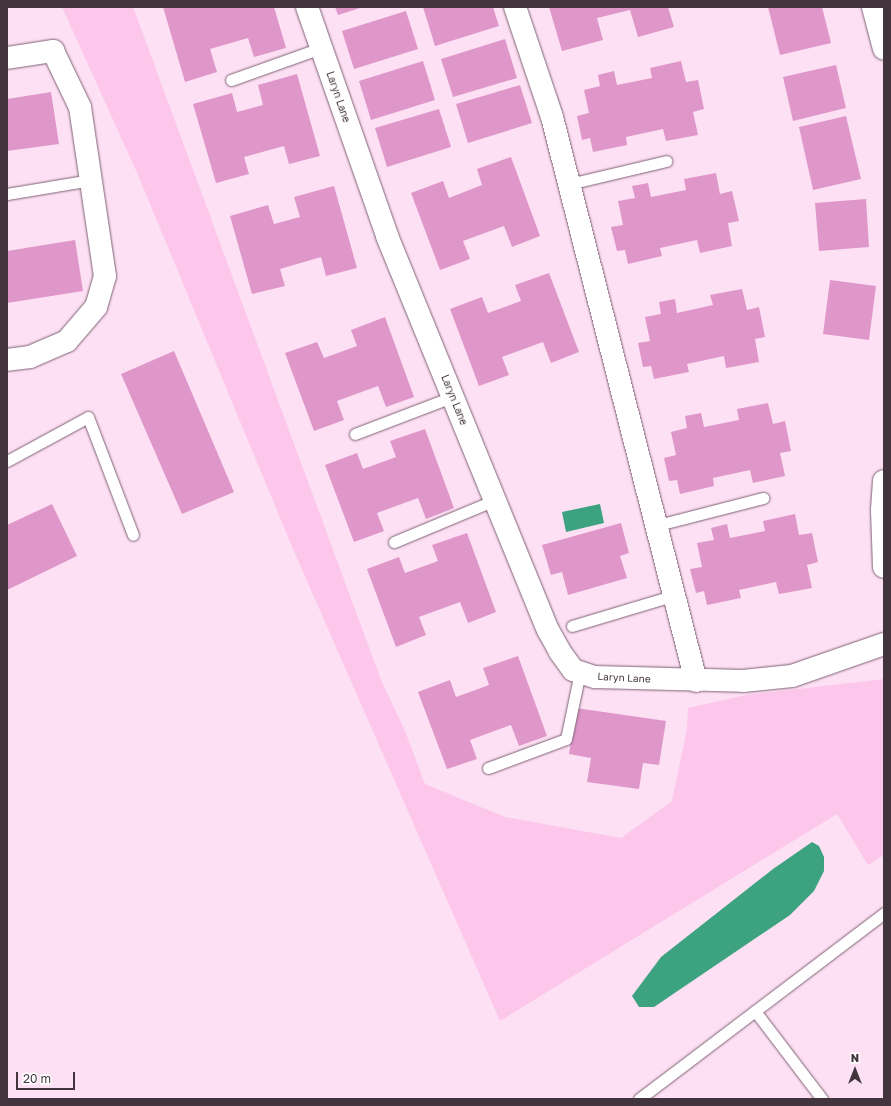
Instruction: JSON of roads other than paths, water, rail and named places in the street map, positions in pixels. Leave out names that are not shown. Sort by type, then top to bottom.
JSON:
[{"type":"street","name":"Laryn Lane","points":[[307,7],[387,236],[548,630],[560,652],[573,670],[595,677],[696,681],[743,681],[792,676],[884,644]]},
{"type":"street","points":[[515,7],[552,117],[654,526],[696,681]]},
{"type":"street","points":[[873,7],[884,49]]},
{"type":"street","points":[[7,58],[53,52],[80,107],[105,276],[96,307],[67,341],[30,357],[7,360]]},
{"type":"street","points":[[884,481],[882,510],[884,567]]},
{"type":"lane","points":[[231,80],[321,48]]},
{"type":"lane","points":[[569,184],[666,160]]},
{"type":"lane","points":[[7,194],[91,180]]},
{"type":"lane","points":[[355,434],[452,397]]},
{"type":"lane","points":[[7,461],[88,417],[133,534]]},
{"type":"lane","points":[[654,526],[763,498]]},
{"type":"lane","points":[[394,542],[495,500]]},
{"type":"lane","points":[[572,626],[672,596]]},
{"type":"lane","points":[[488,768],[566,738],[580,672]]},
{"type":"lane","points":[[639,1099],[884,913]]},
{"type":"lane","points":[[755,1011],[822,1099]]}]
